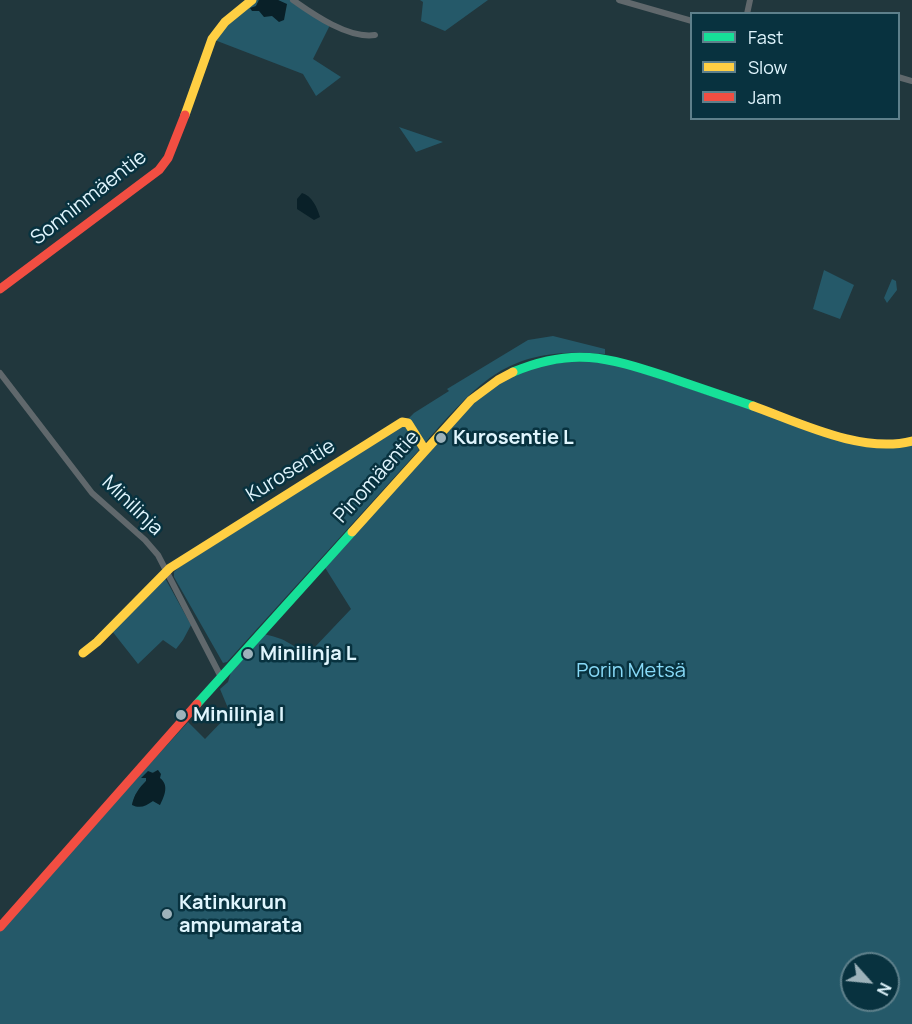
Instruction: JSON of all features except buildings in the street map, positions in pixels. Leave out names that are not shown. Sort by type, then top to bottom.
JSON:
[{"type":"street","name":"Sonninmäentie","points":[[0,289],[159,170],[177,140],[212,39],[225,22],[252,0]]},
{"type":"street","points":[[293,0],[343,29],[357,34],[375,35]]},
{"type":"street","points":[[619,0],[690,20]]},
{"type":"street","name":"Pinomäentie","points":[[0,927],[424,450],[471,400],[508,373],[531,363],[573,357],[593,357],[632,366],[862,443],[881,446],[901,445],[912,441]]},
{"type":"street","name":"Minilinja","points":[[0,373],[92,493],[146,540],[168,571],[221,677]]},
{"type":"street","name":"Kurosentie","points":[[168,571],[402,422],[408,423],[424,450]]},
{"type":"street","points":[[83,653],[97,642],[132,604],[168,571]]},
{"type":"green space","points":[[252,0],[259,0],[256,6],[287,5],[278,0],[293,0],[331,23],[313,59],[341,77],[316,96],[303,74],[212,39]]},
{"type":"green space","points":[[420,0],[488,0],[445,31],[421,21],[423,2]]},
{"type":"green space","points":[[399,127],[443,142],[416,152]]},
{"type":"green space","points":[[824,270],[854,285],[840,319],[813,309]]},
{"type":"green space","points":[[892,279],[896,281],[897,290],[887,303],[884,298]]},
{"type":"green space","points":[[553,336],[605,349],[605,354],[545,355],[522,361],[501,371],[464,400],[425,443],[408,419],[449,391],[447,389],[528,340]]},
{"type":"green space","name":"Porin Metsä","points":[[569,362],[602,362],[631,369],[838,439],[912,443],[912,1024],[0,1024],[0,928],[188,722],[205,739],[230,713],[220,689],[228,682],[231,672],[264,634],[282,639],[300,649],[314,648],[351,609],[324,566],[447,430],[484,393],[535,366]],"holes":[[[158,770],[160,805],[153,801],[132,805],[135,795],[147,778],[142,778]]]},
{"type":"green space","points":[[400,426],[407,427],[419,450],[227,662],[223,663],[174,577],[174,572]]},
{"type":"green space","points":[[165,578],[191,625],[176,649],[163,640],[138,664],[112,631]]},
{"type":"shaded area","points":[[259,0],[278,0],[287,4],[284,20],[279,22],[272,16],[264,17],[259,11],[252,11],[250,8],[256,6]]},
{"type":"shaded area","points":[[302,193],[314,202],[320,217],[314,220],[297,209],[297,199]]},
{"type":"shaded area","points":[[158,770],[165,787],[165,794],[160,805],[153,801],[138,807],[132,805],[137,792],[146,781],[146,778],[141,778],[148,771],[153,773]]},
{"type":"traffic: fast","points":[[513,372],[553,359],[572,357],[607,360],[644,369],[753,406]]},
{"type":"traffic: fast","points":[[197,704],[352,532]]},
{"type":"traffic: slow","points":[[185,115],[212,39],[225,22],[252,0]]},
{"type":"traffic: slow","points":[[352,532],[471,400],[513,372]]},
{"type":"traffic: slow","points":[[753,406],[831,435],[852,440],[893,444],[912,441]]},
{"type":"traffic: slow","points":[[83,653],[97,642],[170,568],[402,422],[408,423],[425,450]]},
{"type":"traffic: jam","points":[[0,289],[159,170],[168,158],[185,115]]},
{"type":"traffic: jam","points":[[0,927],[197,704]]},
{"type":"place","name":"Kurosentie L","points":[[441,438]]},
{"type":"place","name":"Minilinja L","points":[[248,654]]},
{"type":"place","name":"Minilinja I","points":[[181,715]]},
{"type":"place","name":"Katinkurun ampumarata","points":[[167,914]]}]
